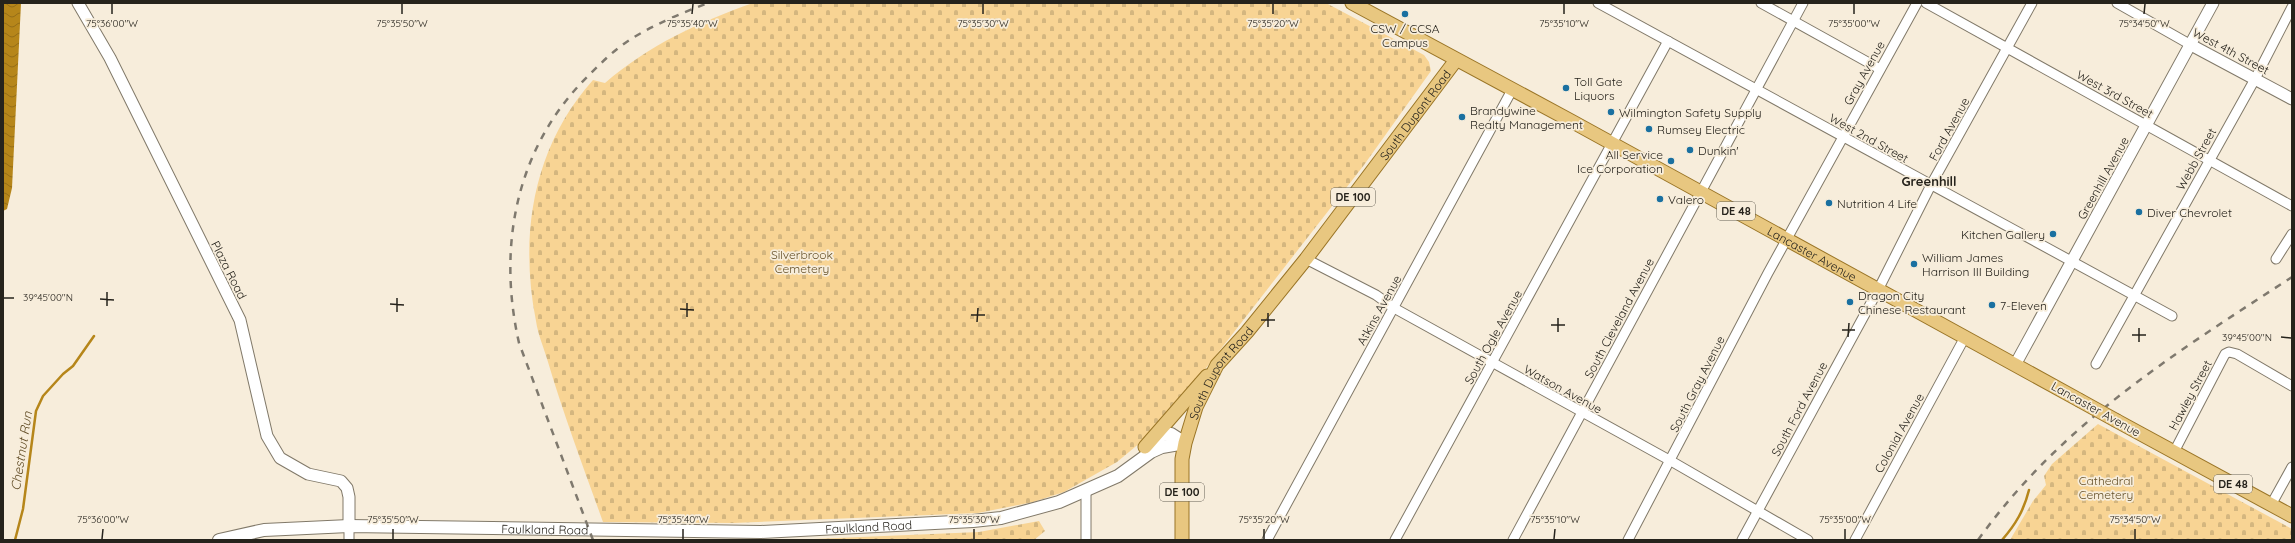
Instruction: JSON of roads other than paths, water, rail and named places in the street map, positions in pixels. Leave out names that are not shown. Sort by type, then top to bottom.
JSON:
[{"type":"main road","name":"Lancaster Avenue","points":[[1352,3],[1700,191],[2292,516]]},
{"type":"main road","name":"South Dupont Road","points":[[1182,540],[1182,459],[1185,443],[1196,407],[1217,365],[1247,332],[1306,259],[1456,60]]},
{"type":"main road","points":[[1145,446],[1217,365]]},
{"type":"main road","name":"Faulkland Road","points":[[1104,481],[1116,468],[1152,440],[1171,434],[1185,443]]},
{"type":"main road","name":"Faulkland Road","points":[[220,540],[264,530],[349,526],[761,532],[947,523],[1001,518],[1031,511],[1086,490],[1118,476],[1151,452],[1162,447],[1185,443]]},
{"type":"street","name":"Plaza Road","points":[[78,3],[110,58],[240,320],[267,436],[280,458],[308,474],[341,481],[347,488],[349,497],[349,526]]},
{"type":"street","name":"West 2nd Street","points":[[1598,3],[2071,263],[2172,316]]},
{"type":"street","points":[[1761,3],[1880,69]]},
{"type":"street","name":"South Cleveland Avenue","points":[[1513,540],[1755,88],[1803,3]]},
{"type":"street","name":"Gray Avenue","points":[[1787,239],[1917,3]]},
{"type":"street","name":"West 3rd Street","points":[[1926,3],[2292,206]]},
{"type":"street","name":"Ford Avenue","points":[[1878,290],[1931,185],[2032,3]]},
{"type":"street","name":"West 4th Street","points":[[2117,3],[2292,99]]},
{"type":"street","name":"Greenhill Avenue","points":[[2015,365],[2214,3]]},
{"type":"street","name":"Webb Street","points":[[2096,364],[2133,295],[2255,79],[2292,7]]},
{"type":"street","name":"South Ogle Avenue","points":[[1395,540],[1493,364],[1668,41]]},
{"type":"street","name":"Atkins Avenue","points":[[1267,540],[1512,90]]},
{"type":"street","points":[[2276,260],[2292,234]]},
{"type":"street","name":"South Gray Avenue","points":[[1628,540],[1787,239]]},
{"type":"street","name":"Watson Avenue","points":[[1306,259],[1376,295],[1394,308],[1671,461],[1808,540]]},
{"type":"street","name":"South Ford Avenue","points":[[1742,540],[1878,290]]},
{"type":"street","name":"Colonial Avenue","points":[[1855,540],[1965,336]]},
{"type":"street","name":"Hawley Street","points":[[2174,452],[2225,354],[2229,352],[2237,354],[2292,386]]},
{"type":"street","points":[[2271,505],[2292,467]]},
{"type":"street","points":[[1086,490],[1086,540]]},
{"type":"street","points":[[349,526],[349,540]]},
{"type":"water","points":[[3,3],[21,3],[12,188],[7,209],[3,211]]},
{"type":"waterway","name":"Chestnut Run","points":[[15,540],[23,509],[36,411],[43,396],[63,374],[73,366],[94,336]]},
{"type":"waterway","points":[[2002,540],[2019,516],[2025,504],[2029,490]]},
{"type":"railway","points":[[593,540],[519,343],[513,307],[510,270],[512,235],[518,200],[528,167],[543,135],[563,105],[587,77],[603,61],[631,39],[659,24],[708,3]]},
{"type":"railway","points":[[1978,540],[2011,498],[2046,460],[2083,426],[2163,363],[2292,277]]},
{"type":"place","name":"CSW / CCSA Campus","points":[[1405,14]]},
{"type":"place","name":"Toll Gate Liquors","points":[[1566,88]]},
{"type":"place","name":"Wilmington Safety Supply","points":[[1611,112]]},
{"type":"place","name":"Brandywine Realty Management","points":[[1462,117]]},
{"type":"place","name":"Rumsey Electric","points":[[1649,129]]},
{"type":"place","name":"Dunkin'","points":[[1690,150]]},
{"type":"place","name":"All Service Ice Corporation","points":[[1671,161]]},
{"type":"place","name":"Valero","points":[[1660,199]]},
{"type":"place","name":"Nutrition 4 Life","points":[[1829,203]]},
{"type":"place","name":"Diver Chevrolet","points":[[2139,212]]},
{"type":"place","name":"Kitchen Gallery","points":[[2053,234]]},
{"type":"place","name":"William James Harrison III Building","points":[[1914,264]]},
{"type":"place","name":"Dragon City Chinese Restaurant","points":[[1850,302]]},
{"type":"place","name":"7-Eleven","points":[[1992,305]]},
{"type":"district","name":"Greenhill","points":[[1929,181]]},
{"type":"park label","name":"Silverbrook Cemetery","points":[[802,261]]},
{"type":"park label","name":"Cathedral Cemetery","points":[[2106,487]]}]
